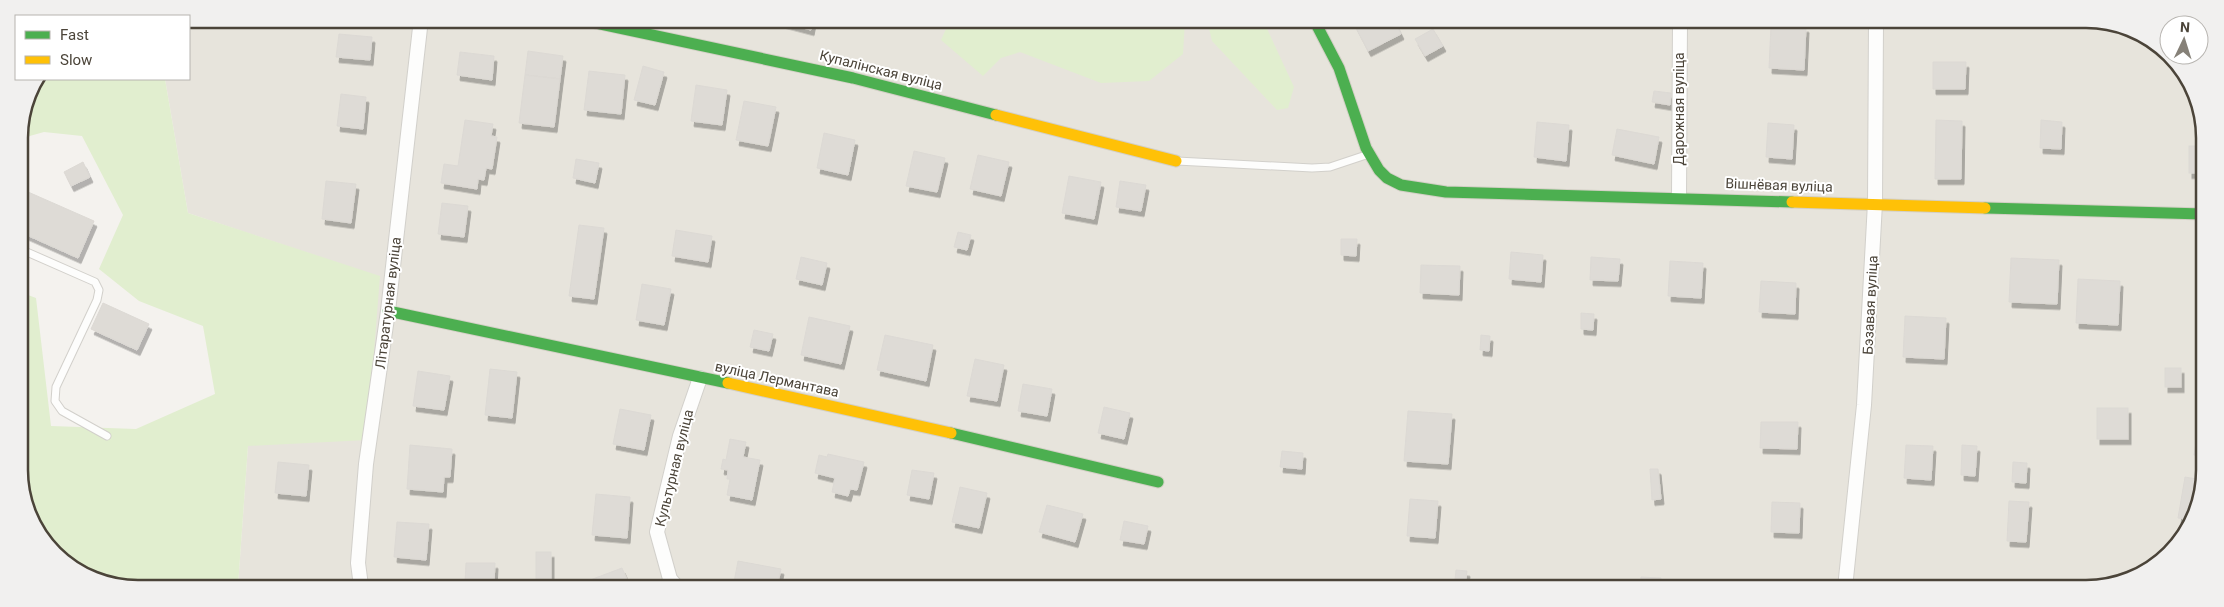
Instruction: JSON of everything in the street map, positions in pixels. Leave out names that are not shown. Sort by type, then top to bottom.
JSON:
[{"type":"street","name":"Літаратурная вуліца","points":[[360,580],[358,563],[366,464],[388,311],[420,27]]},
{"type":"street","name":"Купалінская вуліца","points":[[614,27],[853,78],[1176,161]]},
{"type":"street","name":"Вішнёвая вуліца","points":[[1318,27],[1330,47],[1346,85],[1369,154],[1387,178],[1403,186],[1422,190],[2196,214]]},
{"type":"street","name":"Дарожная вуліца","points":[[1679,197],[1680,27]]},
{"type":"street","name":"Бэзавая вуліца","points":[[1846,579],[1864,405],[1875,203],[1876,27]]},
{"type":"street","name":"вуліца Лермантава","points":[[388,311],[937,429],[1158,482]]},
{"type":"street","name":"Культурная вуліца","points":[[671,580],[657,532],[680,436],[700,378]]},
{"type":"lane","points":[[1176,161],[1312,168],[1330,167],[1369,154]]},
{"type":"lane","points":[[28,253],[95,282],[99,290],[56,387],[55,401],[62,411],[107,436]]},
{"type":"shaded area","points":[[190,27],[2101,28],[2122,33],[2141,42],[2159,55],[2159,65],[2169,65],[2182,83],[2191,102],[2194,116],[2196,131],[2196,476],[2191,505],[2182,524],[2169,542],[2141,565],[2115,576],[2101,579],[238,580],[248,446],[380,277],[188,213],[165,80],[190,80]]},
{"type":"green space","points":[[947,27],[1185,27],[1183,54],[1149,81],[1101,83],[1020,52],[1001,58],[983,76],[941,40]]},
{"type":"green space","points":[[1209,27],[1266,27],[1294,87],[1288,108],[1277,110],[1212,41]]},
{"type":"green space","points":[[44,80],[165,80],[188,213],[380,276],[367,440],[248,446],[238,580],[138,580],[102,574],[83,565],[60,547],[42,524],[36,511],[28,484],[28,295],[36,298],[51,426],[136,429],[215,394],[203,326],[139,301],[99,269],[123,215],[82,136],[44,132],[28,136],[31,109]]},
{"type":"building","points":[[800,27],[812,27],[811,30]]},
{"type":"building","points":[[1356,27],[1398,27],[1401,34],[1368,51]]},
{"type":"building","points":[[1771,27],[1806,27],[1804,70],[1769,68]]},
{"type":"building","points":[[1433,29],[1443,46],[1425,56],[1415,39]]},
{"type":"building","points":[[339,34],[372,37],[370,60],[336,57]]},
{"type":"building","points":[[528,51],[563,56],[560,79],[525,75]]},
{"type":"building","points":[[460,52],[494,56],[492,80],[457,75]]},
{"type":"building","points":[[1933,62],[1966,62],[1965,89],[1933,89]]},
{"type":"building","points":[[643,66],[664,72],[655,105],[634,100]]},
{"type":"building","points":[[589,71],[625,75],[621,114],[584,110]]},
{"type":"building","points":[[525,75],[560,79],[554,127],[519,123]]},
{"type":"building","points":[[696,85],[727,90],[722,125],[691,121]]},
{"type":"building","points":[[1654,91],[1671,93],[1670,105],[1652,102]]},
{"type":"building","points":[[341,94],[366,97],[363,129],[337,126]]},
{"type":"building","points":[[744,101],[776,107],[768,146],[736,140]]},
{"type":"building","points":[[465,120],[493,124],[491,136],[497,137],[492,169],[486,168],[484,180],[478,179],[477,189],[441,183],[444,164],[458,166]]},
{"type":"building","points":[[1936,120],[1962,121],[1961,179],[1935,179]]},
{"type":"building","points":[[2041,120],[2062,122],[2061,149],[2040,148]]},
{"type":"building","points":[[1537,122],[1569,125],[1566,161],[1534,157]]},
{"type":"building","points":[[1768,123],[1794,125],[1792,159],[1766,157]]},
{"type":"building","points":[[1617,129],[1659,137],[1654,164],[1612,155]]},
{"type":"building","points":[[824,133],[855,140],[848,175],[817,168]]},
{"type":"building","points":[[2189,146],[2196,146],[2196,173],[2189,173]]},
{"type":"building","points":[[914,151],[945,158],[937,192],[906,186]]},
{"type":"building","points":[[978,155],[1009,162],[1001,196],[970,189]]},
{"type":"building","points":[[576,159],[599,163],[595,183],[573,178]]},
{"type":"building","points":[[83,162],[90,177],[71,186],[64,172]]},
{"type":"building","points":[[1069,176],[1101,182],[1094,219],[1062,213]]},
{"type":"building","points":[[326,181],[356,184],[351,223],[322,219]]},
{"type":"building","points":[[1120,181],[1146,185],[1141,211],[1116,207]]},
{"type":"building","points":[[28,192],[94,221],[78,258],[28,236]]},
{"type":"building","points":[[442,203],[468,206],[464,237],[438,234]]},
{"type":"building","points":[[579,225],[604,228],[594,299],[569,296]]},
{"type":"building","points":[[676,230],[712,236],[708,262],[672,256]]},
{"type":"building","points":[[958,232],[971,235],[967,250],[954,247]]},
{"type":"building","points":[[1341,239],[1357,239],[1356,256],[1341,255]]},
{"type":"building","points":[[1511,252],[1543,255],[1541,282],[1509,279]]},
{"type":"building","points":[[801,257],[827,263],[822,285],[796,279]]},
{"type":"building","points":[[1591,257],[1620,259],[1618,281],[1590,280]]},
{"type":"building","points":[[2011,258],[2059,260],[2057,304],[2009,302]]},
{"type":"building","points":[[1670,261],[1703,263],[1701,298],[1668,296]]},
{"type":"building","points":[[1421,265],[1460,266],[1459,295],[1420,293]]},
{"type":"building","points":[[2078,279],[2120,281],[2118,325],[2076,323]]},
{"type":"building","points":[[1761,281],[1796,283],[1795,314],[1759,312]]},
{"type":"building","points":[[642,284],[671,289],[664,325],[636,320]]},
{"type":"building","points":[[103,303],[149,324],[137,350],[91,329]]},
{"type":"building","points":[[1581,313],[1594,314],[1593,330],[1581,329]]},
{"type":"building","points":[[1905,316],[1946,318],[1944,359],[1903,357]]},
{"type":"building","points":[[809,317],[850,326],[841,364],[801,355]]},
{"type":"building","points":[[754,330],[773,334],[769,351],[750,347]]},
{"type":"building","points":[[885,335],[933,345],[926,381],[877,370]]},
{"type":"building","points":[[1481,335],[1490,336],[1489,351],[1480,350]]},
{"type":"building","points":[[975,359],[1004,365],[997,401],[967,396]]},
{"type":"building","points":[[2165,368],[2181,368],[2181,387],[2165,387]]},
{"type":"building","points":[[490,369],[517,372],[512,418],[485,415]]},
{"type":"building","points":[[418,371],[450,376],[444,410],[413,406]]},
{"type":"building","points":[[1023,384],[1052,389],[1047,416],[1018,411]]},
{"type":"building","points":[[1104,407],[1130,413],[1124,439],[1098,433]]},
{"type":"building","points":[[2097,408],[2128,408],[2128,439],[2097,439]]},
{"type":"building","points":[[620,409],[651,415],[644,450],[613,444]]},
{"type":"building","points":[[1408,411],[1452,414],[1448,464],[1404,461]]},
{"type":"building","points":[[1761,422],[1798,422],[1797,449],[1760,448]]},
{"type":"building","points":[[730,439],[746,442],[743,457],[760,460],[752,500],[727,495],[730,479],[727,479],[728,470],[721,469],[723,459],[726,460]]},
{"type":"building","points":[[410,445],[452,449],[450,477],[444,477],[443,492],[407,489]]},
{"type":"building","points":[[1906,445],[1933,446],[1931,480],[1904,478]]},
{"type":"building","points":[[1962,445],[1977,446],[1975,476],[1961,475]]},
{"type":"building","points":[[1282,451],[1303,453],[1302,469],[1280,467]]},
{"type":"building","points":[[828,454],[864,462],[857,490],[850,489],[848,496],[832,492],[835,478],[815,473],[819,455],[827,457]]},
{"type":"building","points":[[278,462],[309,465],[306,496],[275,493]]},
{"type":"building","points":[[2013,462],[2027,463],[2026,483],[2012,482]]},
{"type":"building","points":[[1650,469],[1658,469],[1661,499],[1652,500]]},
{"type":"building","points":[[912,470],[934,473],[929,499],[907,495]]},
{"type":"building","points":[[2185,477],[2196,479],[2191,505],[2185,519],[2178,518]]},
{"type":"building","points":[[960,487],[987,493],[979,528],[952,522]]},
{"type":"building","points":[[596,494],[630,497],[627,538],[592,535]]},
{"type":"building","points":[[1410,499],[1438,501],[1435,538],[1407,536]]},
{"type":"building","points":[[2009,501],[2029,502],[2026,542],[2007,541]]},
{"type":"building","points":[[1772,502],[1800,503],[1799,533],[1771,532]]},
{"type":"building","points":[[1047,505],[1083,514],[1075,542],[1039,532]]},
{"type":"building","points":[[1124,521],[1148,526],[1144,544],[1120,540]]},
{"type":"building","points":[[397,522],[429,524],[426,560],[394,557]]},
{"type":"building","points":[[536,552],[551,552],[551,579],[536,579]]},
{"type":"building","points":[[738,561],[781,569],[779,580],[734,580]]},
{"type":"building","points":[[466,563],[495,563],[494,580],[465,580]]},
{"type":"building","points":[[622,568],[627,580],[591,580]]},
{"type":"building","points":[[1456,570],[1467,571],[1466,579],[1455,579]]},
{"type":"building","points":[[1641,577],[1661,578],[1661,579],[1641,579]]},
{"type":"traffic: fast","points":[[614,27],[853,78],[996,115]]},
{"type":"traffic: fast","points":[[1318,27],[1339,68],[1366,148],[1379,170],[1387,178],[1401,185],[1446,192],[1792,202]]},
{"type":"traffic: fast","points":[[1985,208],[2196,214]]},
{"type":"traffic: fast","points":[[388,311],[728,383]]},
{"type":"traffic: fast","points":[[951,433],[1158,482]]},
{"type":"traffic: slow","points":[[996,115],[1176,161]]},
{"type":"traffic: slow","points":[[1792,202],[1985,208]]},
{"type":"traffic: slow","points":[[728,383],[951,433]]}]
